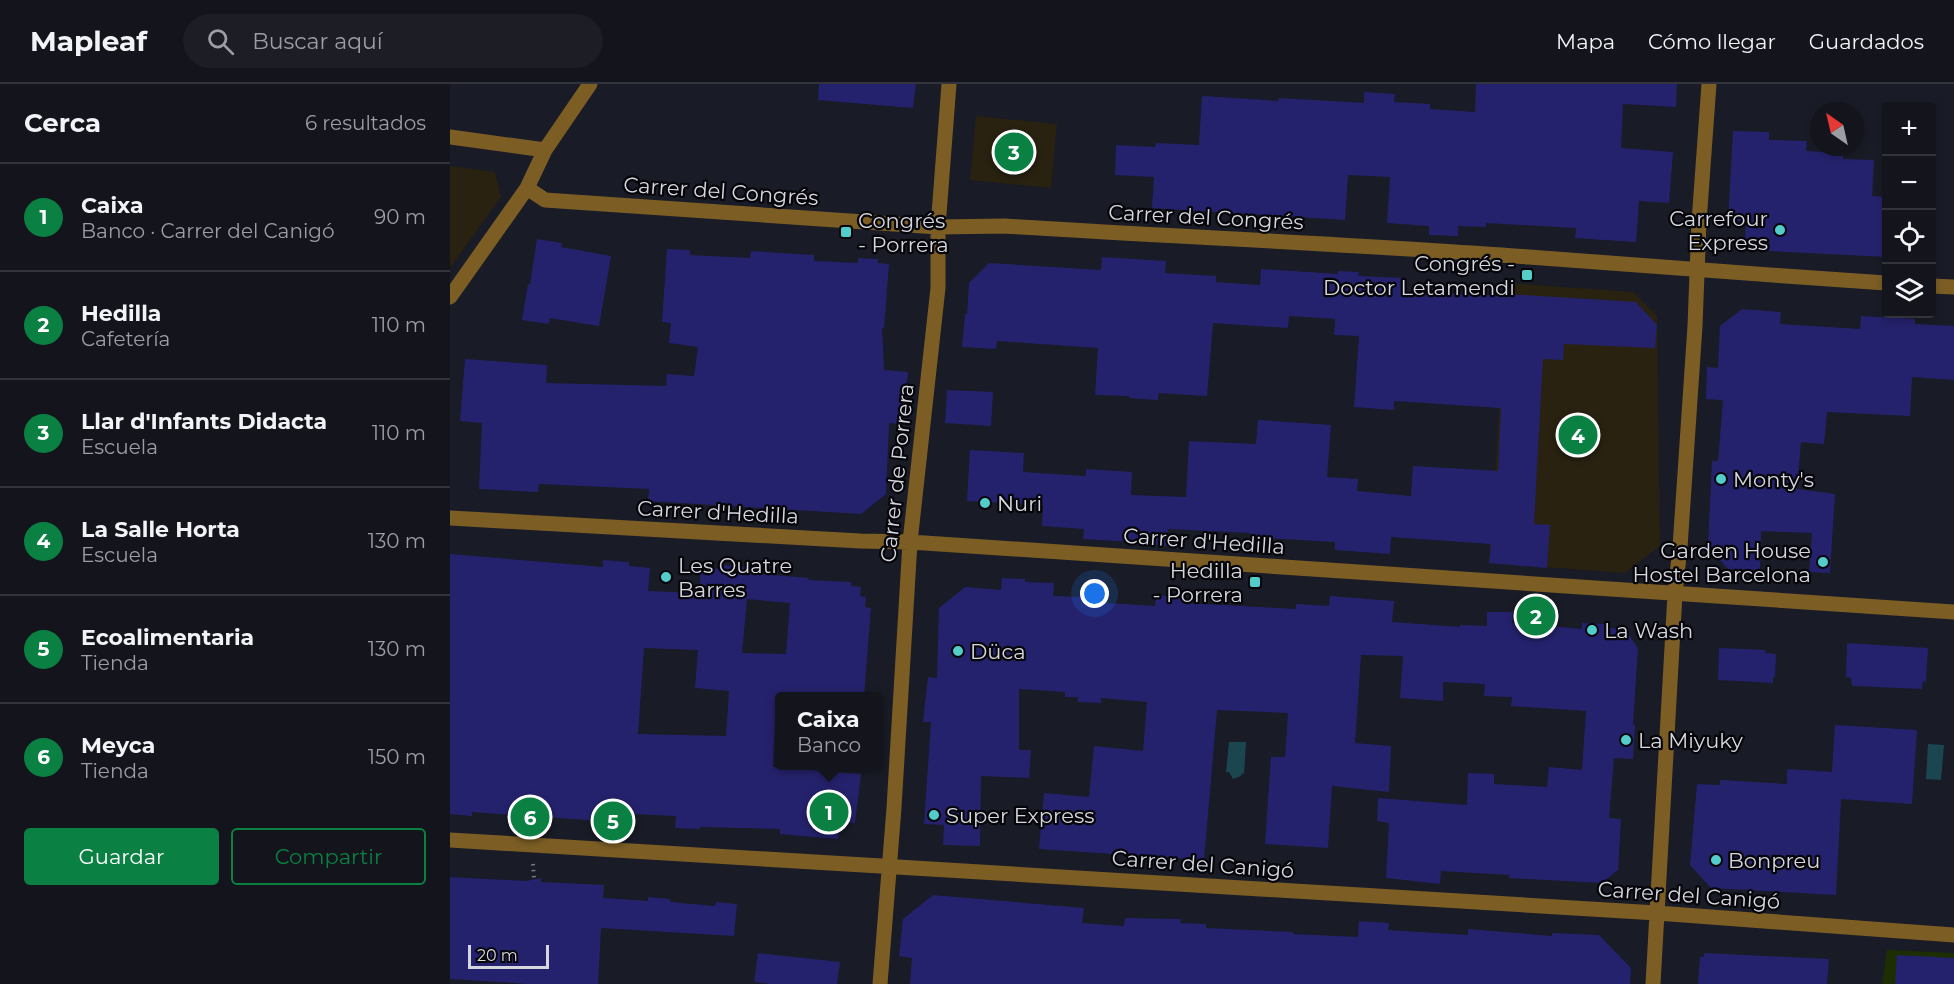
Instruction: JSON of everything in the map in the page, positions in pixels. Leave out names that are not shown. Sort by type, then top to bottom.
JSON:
[{"type":"street","points":[[450,297],[527,188],[545,150],[590,84]]},
{"type":"street","name":"Carrer de Porrera","points":[[880,984],[910,542],[938,288],[938,227],[949,84]]},
{"type":"street","points":[[1653,984],[1675,594],[1680,547],[1709,84]]},
{"type":"street","points":[[450,137],[545,150]]},
{"type":"street","name":"Carrer del Congrés","points":[[527,188],[545,200],[938,227],[1005,226],[1517,256],[1882,283]]},
{"type":"street","points":[[1936,285],[1954,287]]},
{"type":"street","name":"Carrer d'Hedilla","points":[[450,518],[910,542],[1954,612]]},
{"type":"street","name":"Carrer del Canigó","points":[[450,840],[1657,913],[1954,935]]},
{"type":"path","points":[[533,873],[534,879]]},
{"type":"shaded area","points":[[976,116],[1057,124],[1051,188],[970,180]]},
{"type":"shaded area","points":[[450,166],[495,172],[501,197],[450,268]]},
{"type":"shaded area","points":[[1508,283],[1633,292],[1657,316],[1660,546],[1625,573],[1489,563]]},
{"type":"green space","points":[[1887,950],[1954,953],[1954,984],[1882,984]]},
{"type":"water","points":[[1229,742],[1246,742],[1244,774],[1233,779],[1229,772],[1226,772]]},
{"type":"water","points":[[1928,744],[1944,745],[1941,780],[1926,779]]},
{"type":"building","points":[[819,84],[916,84],[913,108],[818,100]]},
{"type":"building","points":[[1476,84],[1677,84],[1676,107],[1623,104],[1621,148],[1673,152],[1669,203],[1639,201],[1636,242],[1575,238],[1576,228],[1486,223],[1486,227],[1458,226],[1458,236],[1429,235],[1429,226],[1387,223],[1390,177],[1348,175],[1345,220],[1152,208],[1154,177],[1115,175],[1116,145],[1155,147],[1156,143],[1199,145],[1202,96],[1364,103],[1364,92],[1395,94],[1394,102],[1430,104],[1430,109],[1475,112]]},
{"type":"building","points":[[1733,131],[1769,132],[1769,140],[1807,141],[1806,151],[1810,151],[1810,156],[1843,156],[1843,159],[1874,160],[1872,196],[1882,197],[1882,257],[1769,251],[1770,241],[1745,240],[1746,221],[1728,221]]},
{"type":"building","points":[[537,239],[562,243],[561,247],[611,256],[599,326],[550,318],[549,324],[522,320]]},
{"type":"building","points":[[667,249],[690,250],[690,255],[750,258],[751,251],[814,255],[814,261],[858,263],[858,258],[878,259],[878,263],[889,264],[884,328],[882,328],[884,370],[908,372],[902,424],[889,423],[886,494],[861,514],[648,501],[649,489],[539,484],[538,492],[479,489],[482,423],[460,421],[465,359],[547,365],[546,383],[666,386],[667,374],[694,376],[698,347],[669,343],[671,323],[662,322]]},
{"type":"building","points":[[1102,257],[1166,261],[1165,273],[1216,276],[1216,282],[1260,285],[1261,269],[1338,274],[1338,271],[1359,272],[1358,276],[1403,278],[1402,291],[1507,296],[1507,294],[1636,302],[1657,325],[1655,348],[1564,344],[1563,360],[1543,359],[1534,524],[1550,525],[1547,568],[1489,563],[1491,544],[1391,537],[1390,554],[1335,550],[1335,542],[1250,537],[1250,533],[1168,529],[1167,546],[1133,545],[1133,542],[1083,539],[1084,529],[1042,526],[1043,505],[967,501],[970,450],[1024,453],[1023,472],[1086,476],[1086,469],[1132,472],[1131,495],[1186,497],[1189,441],[1256,444],[1258,420],[1331,425],[1327,477],[1358,479],[1357,491],[1411,496],[1413,466],[1498,471],[1501,408],[1394,401],[1394,410],[1354,407],[1359,336],[1334,335],[1335,319],[1289,316],[1288,328],[1213,323],[1207,396],[1158,393],[1158,400],[1095,395],[1098,348],[997,341],[996,349],[962,347],[969,283],[989,263],[1101,270]]},
{"type":"building","points":[[1742,309],[1781,312],[1780,324],[1860,329],[1861,316],[1915,319],[1915,324],[1954,326],[1954,380],[1912,377],[1910,416],[1827,412],[1824,444],[1801,442],[1797,489],[1835,494],[1830,573],[1809,572],[1812,533],[1761,531],[1760,570],[1728,569],[1708,547],[1712,461],[1718,461],[1723,400],[1706,399],[1707,367],[1718,368],[1720,326]]},
{"type":"building","points":[[947,390],[993,392],[991,426],[945,423]]},
{"type":"building","points":[[450,554],[603,567],[603,560],[629,562],[629,566],[650,568],[648,591],[699,593],[701,567],[723,569],[724,565],[751,568],[751,573],[809,578],[808,580],[851,582],[851,586],[861,587],[860,596],[866,597],[865,607],[871,608],[864,692],[775,692],[773,767],[775,770],[861,774],[855,823],[841,821],[838,839],[780,834],[780,829],[675,828],[676,816],[631,814],[630,823],[472,812],[472,816],[450,814]],"holes":[[[747,599],[790,603],[786,654],[742,653]],[[644,648],[698,650],[695,688],[729,691],[726,736],[638,734]]]},
{"type":"building","points":[[1002,578],[1054,583],[1053,596],[1108,598],[1107,603],[1155,606],[1156,595],[1187,598],[1186,603],[1296,609],[1296,604],[1329,606],[1330,596],[1394,601],[1392,622],[1460,627],[1460,625],[1487,626],[1487,612],[1513,612],[1512,623],[1582,629],[1582,623],[1607,624],[1606,628],[1624,628],[1638,648],[1633,759],[1614,758],[1609,818],[1621,819],[1618,870],[1602,883],[1509,878],[1510,875],[1441,871],[1440,884],[1386,878],[1389,823],[1377,821],[1378,798],[1467,805],[1468,773],[1494,774],[1494,784],[1547,787],[1549,767],[1582,770],[1586,711],[1511,706],[1512,697],[1484,696],[1485,684],[1443,682],[1443,701],[1400,698],[1403,656],[1361,655],[1355,743],[1391,746],[1389,792],[1332,786],[1328,848],[1265,844],[1271,757],[1285,757],[1288,713],[1217,710],[1204,860],[1039,849],[1044,793],[1089,797],[1094,746],[1143,751],[1147,702],[1101,698],[1101,703],[1078,702],[1078,697],[1065,697],[1065,692],[1019,689],[1019,750],[1031,750],[1029,778],[981,776],[980,846],[943,845],[944,825],[924,824],[931,722],[923,722],[928,677],[937,678],[939,608],[965,587],[1001,590]]},
{"type":"building","points":[[1847,643],[1928,648],[1926,682],[1923,681],[1922,689],[1852,686],[1851,678],[1846,677]]},
{"type":"building","points":[[1719,648],[1766,650],[1765,653],[1776,654],[1773,683],[1718,680]]},
{"type":"building","points":[[1835,725],[1917,730],[1912,804],[1841,799],[1836,895],[1711,888],[1690,865],[1697,784],[1720,785],[1720,780],[1787,784],[1787,769],[1832,772]]},
{"type":"building","points":[[450,877],[526,881],[541,878],[541,882],[604,885],[603,898],[648,901],[648,897],[670,899],[670,902],[715,906],[716,902],[737,904],[734,936],[601,928],[598,984],[528,984],[450,979]]},
{"type":"building","points":[[933,895],[1084,908],[1082,923],[1124,926],[1125,918],[1181,919],[1180,923],[1206,924],[1206,928],[1358,937],[1359,921],[1389,923],[1388,930],[1468,935],[1468,929],[1552,936],[1552,933],[1599,935],[1631,968],[1630,984],[910,984],[912,958],[899,956],[903,919]]},
{"type":"building","points":[[758,953],[840,962],[837,984],[754,982]]},
{"type":"building","points":[[1704,953],[1829,959],[1827,984],[1698,984],[1700,957],[1704,957]]},
{"type":"building","points":[[1897,955],[1954,958],[1954,984],[1895,984]]},
{"type":"place","name":"Llar d'Infants Didacta","points":[[1014,152]]},
{"type":"place","name":"Carrefour Express","points":[[1780,230]]},
{"type":"place","name":"Congrés - Porrera","points":[[846,232]]},
{"type":"place","name":"Congrés - Doctor Letamendi","points":[[1527,275]]},
{"type":"place","name":"La Salle Horta","points":[[1578,435]]},
{"type":"place","name":"Monty's","points":[[1721,479]]},
{"type":"place","name":"Nuri","points":[[985,503]]},
{"type":"place","name":"Garden House Hostel Barcelona","points":[[1823,562]]},
{"type":"place","name":"Les Quatre Barres","points":[[666,577]]},
{"type":"place","name":"Hedilla - Porrera","points":[[1255,582]]},
{"type":"place","name":"Hedilla","points":[[1536,616]]},
{"type":"place","name":"La Wash","points":[[1592,630]]},
{"type":"place","name":"Düca","points":[[958,651]]},
{"type":"place","name":"La Miyuky","points":[[1626,740]]},
{"type":"place","name":"Caixa","points":[[829,812]]},
{"type":"place","name":"Super Express","points":[[934,815]]},
{"type":"place","name":"Meyca","points":[[530,817]]},
{"type":"place","name":"Ecoalimentaria","points":[[613,821]]},
{"type":"place","name":"Bonpreu","points":[[1716,860]]}]
